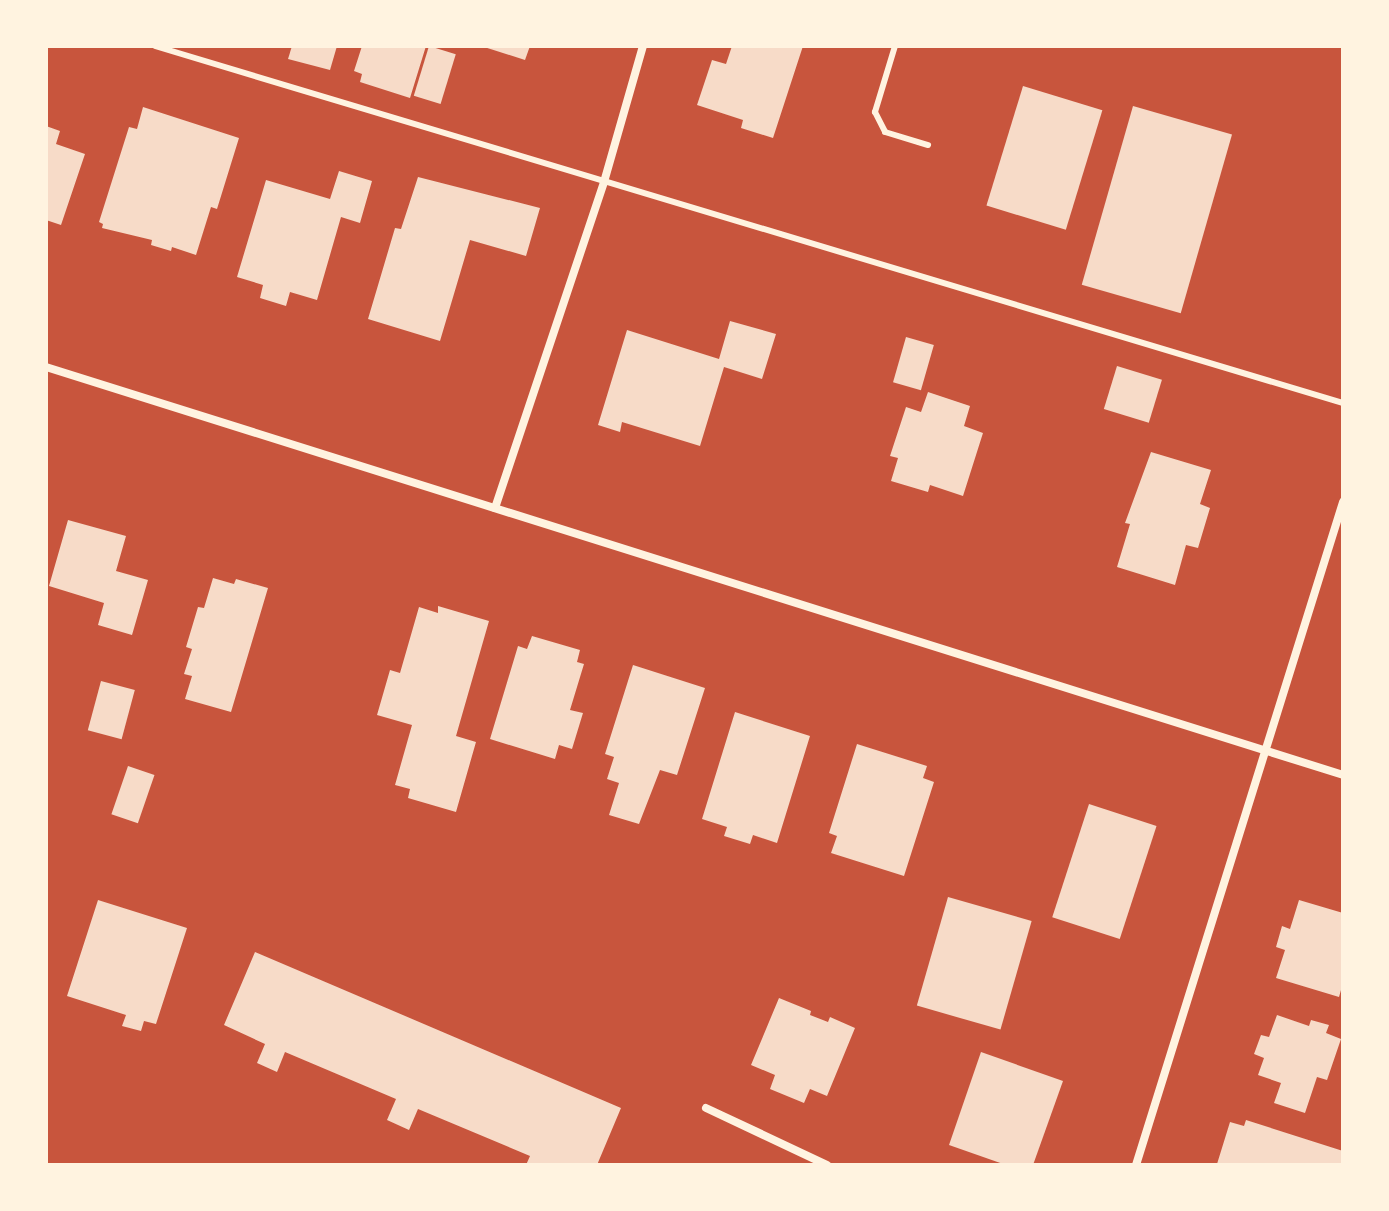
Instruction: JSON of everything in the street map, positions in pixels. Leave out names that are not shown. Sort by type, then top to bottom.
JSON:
[{"type":"street","points":[[495,508],[604,182],[643,46]]},
{"type":"street","points":[[46,367],[1343,775]]},
{"type":"street","points":[[1136,1165],[1343,502]]},
{"type":"street","points":[[706,1108],[827,1165]]},
{"type":"lane","points":[[155,46],[1343,403]]},
{"type":"lane","points":[[895,46],[875,112],[885,132],[928,145]]},
{"type":"building","points":[[292,46],[337,46],[330,70],[288,59]]},
{"type":"building","points":[[362,46],[426,46],[410,98],[360,82],[362,74],[354,71]]},
{"type":"building","points":[[429,46],[456,54],[441,104],[414,96]]},
{"type":"building","points":[[481,46],[530,46],[525,60]]},
{"type":"building","points":[[732,46],[803,46],[773,138],[741,128],[743,120],[697,105],[712,60],[726,64]]},
{"type":"building","points":[[1023,86],[1102,110],[1066,230],[986,206]]},
{"type":"building","points":[[1133,106],[1232,134],[1181,313],[1082,285]]},
{"type":"building","points":[[143,107],[239,138],[217,209],[211,207],[196,255],[172,247],[171,251],[151,245],[152,240],[102,228],[103,224],[99,222],[129,127],[137,129]]},
{"type":"building","points":[[46,126],[60,131],[56,144],[85,154],[61,225],[46,220]]},
{"type":"building","points":[[339,171],[372,181],[360,223],[341,217],[317,300],[290,292],[286,306],[260,298],[263,285],[237,277],[266,180],[330,199]]},
{"type":"building","points":[[418,177],[540,208],[526,256],[470,240],[440,341],[368,319],[395,228],[401,229]]},
{"type":"building","points":[[730,321],[776,334],[762,379],[724,367],[700,446],[622,422],[620,432],[598,425],[627,330],[719,359]]},
{"type":"building","points":[[906,337],[934,345],[921,390],[893,382]]},
{"type":"building","points":[[1117,366],[1162,380],[1149,423],[1104,409]]},
{"type":"building","points":[[928,392],[970,406],[964,426],[983,433],[963,496],[930,485],[928,492],[891,481],[898,458],[890,456],[906,407],[921,412]]},
{"type":"building","points":[[1151,452],[1211,470],[1200,504],[1210,508],[1198,548],[1186,545],[1175,585],[1117,567],[1130,524],[1125,523]]},
{"type":"building","points":[[68,520],[126,536],[116,571],[148,580],[132,635],[98,625],[104,603],[49,586]]},
{"type":"building","points":[[213,578],[234,584],[236,579],[268,588],[231,712],[185,699],[192,676],[184,674],[192,649],[186,647],[198,607],[204,608]]},
{"type":"building","points":[[438,606],[489,621],[456,736],[476,742],[456,812],[408,798],[410,789],[395,785],[412,725],[377,715],[390,670],[400,673],[419,607],[438,613]]},
{"type":"building","points":[[532,636],[580,650],[577,662],[584,664],[570,710],[583,713],[572,749],[559,745],[555,759],[490,739],[518,646],[527,649]]},
{"type":"building","points":[[633,665],[705,688],[677,775],[660,770],[639,824],[609,815],[619,783],[607,779],[614,757],[605,754]]},
{"type":"building","points":[[101,681],[135,690],[122,739],[88,730]]},
{"type":"building","points":[[735,712],[810,736],[777,843],[753,835],[750,844],[724,836],[727,827],[702,819]]},
{"type":"building","points":[[857,744],[927,766],[923,778],[934,782],[904,876],[831,853],[837,836],[829,833]]},
{"type":"building","points":[[128,766],[154,775],[138,823],[111,814]]},
{"type":"building","points":[[1089,804],[1157,826],[1120,939],[1052,917]]},
{"type":"building","points":[[948,897],[1032,921],[1000,1030],[917,1006]]},
{"type":"building","points":[[98,900],[187,928],[156,1024],[144,1021],[141,1031],[122,1026],[126,1015],[67,996]]},
{"type":"building","points":[[1299,900],[1343,913],[1343,983],[1339,997],[1276,978],[1285,950],[1276,947],[1282,926],[1290,929]]},
{"type":"building","points":[[255,952],[621,1108],[597,1165],[526,1165],[530,1156],[418,1109],[409,1130],[387,1120],[396,1099],[285,1052],[277,1072],[257,1063],[265,1044],[224,1025]]},
{"type":"building","points":[[779,998],[811,1011],[810,1015],[828,1022],[830,1017],[855,1028],[827,1096],[810,1089],[804,1103],[770,1089],[775,1075],[751,1065]]},
{"type":"building","points":[[1277,1015],[1309,1026],[1311,1020],[1329,1025],[1326,1033],[1341,1039],[1327,1080],[1317,1077],[1305,1113],[1274,1103],[1281,1083],[1258,1075],[1264,1058],[1254,1054],[1261,1035],[1269,1037]]},
{"type":"building","points":[[981,1052],[1063,1081],[1033,1165],[1006,1165],[949,1145]]},
{"type":"building","points":[[1246,1120],[1343,1151],[1343,1165],[1217,1164],[1230,1122],[1244,1126]]}]
